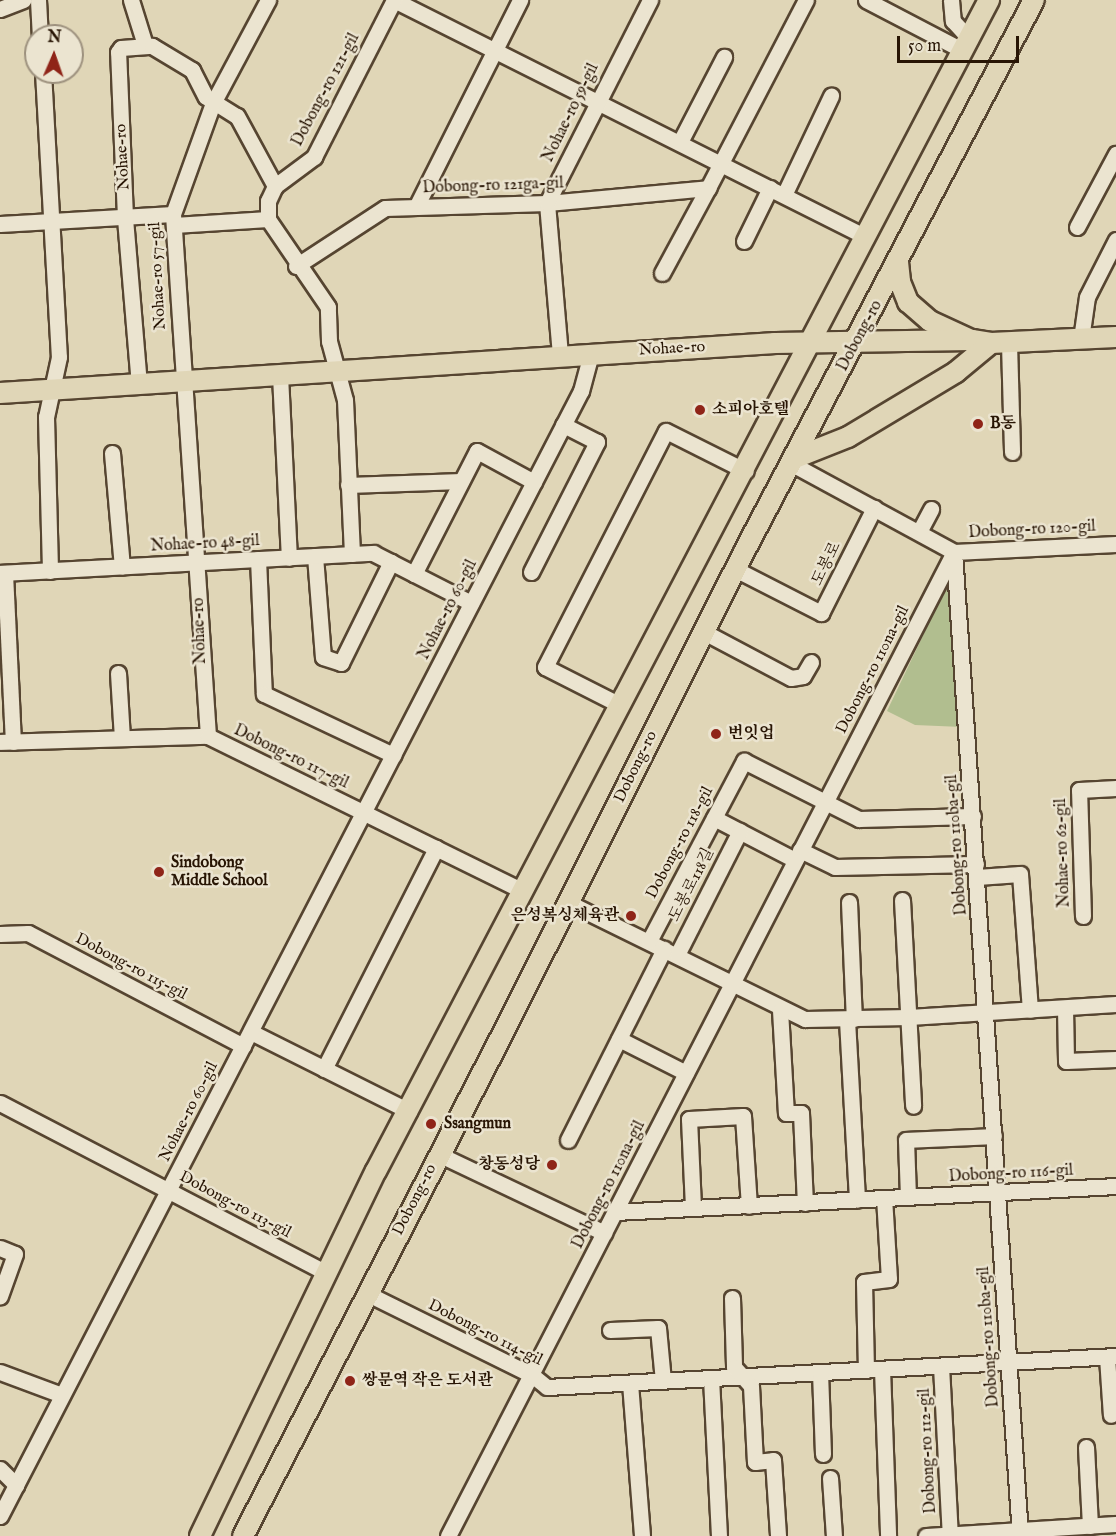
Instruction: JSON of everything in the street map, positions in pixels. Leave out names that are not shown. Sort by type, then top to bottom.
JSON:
[{"type":"main road","points":[[200,1536],[326,1273],[409,1111],[620,705],[746,471],[809,343],[989,0]]},
{"type":"main road","name":"Dobong-ro","points":[[243,1536],[366,1293],[569,903],[735,569],[1034,0]]},
{"type":"main road","points":[[898,260],[900,282],[908,302],[930,321],[991,342]]},
{"type":"main road","name":"Nohae-ro","points":[[0,393],[591,353],[809,343],[991,342],[1116,337]]},
{"type":"main road","points":[[793,461],[848,437],[956,372],[991,342]]},
{"type":"street","points":[[0,9],[22,0]]},
{"type":"street","points":[[38,0],[39,24]]},
{"type":"street","name":"Nohae-ro 57-gil","points":[[183,382],[174,219],[213,103],[268,0]]},
{"type":"street","name":"Dobong-ro 121-gil","points":[[275,186],[314,157],[394,0],[866,237]]},
{"type":"street","points":[[416,207],[520,0]]},
{"type":"street","name":"Nohae-ro 59-gil","points":[[547,203],[597,100],[650,0]]},
{"type":"street","points":[[662,273],[807,0]]},
{"type":"street","points":[[866,0],[967,45]]},
{"type":"street","points":[[951,0],[953,21],[967,45]]},
{"type":"street","points":[[133,1],[145,45],[192,70],[206,98],[237,116],[275,186],[267,201],[268,219],[296,266],[328,307],[329,341],[345,400],[352,554]]},
{"type":"street","name":"Nohae-ro","points":[[139,384],[125,216],[118,52],[121,48],[145,45]]},
{"type":"street","points":[[680,142],[724,57]]},
{"type":"street","points":[[44,84],[59,357],[54,390],[46,417],[50,571]]},
{"type":"street","points":[[744,240],[777,191],[831,96]]},
{"type":"street","points":[[1077,227],[1116,154]]},
{"type":"street","name":"Dobong-ro 121ga-gil","points":[[296,266],[385,208],[547,203],[708,188]]},
{"type":"street","points":[[547,203],[560,355]]},
{"type":"street","points":[[0,224],[125,216],[174,219],[268,219]]},
{"type":"street","points":[[1081,339],[1087,297],[1116,240]]},
{"type":"street","points":[[991,342],[1012,452]]},
{"type":"street","name":"Nohae-ro 60-gil","points":[[0,1516],[581,391],[591,353]]},
{"type":"street","points":[[280,375],[289,558]]},
{"type":"street","name":"Nohae-ro","points":[[183,382],[208,736]]},
{"type":"street","points":[[531,572],[597,442],[563,425]]},
{"type":"street","points":[[620,705],[545,667],[666,431],[746,471]]},
{"type":"street","points":[[414,574],[477,451],[534,482]]},
{"type":"street","points":[[112,453],[122,567]]},
{"type":"street","name":"Dobong-ro 120-gil","points":[[793,461],[954,552],[1116,544]]},
{"type":"street","points":[[348,485],[461,481]]},
{"type":"street","name":"도봉로","points":[[735,569],[822,613],[874,508]]},
{"type":"street","points":[[919,532],[931,509]]},
{"type":"street","name":"Dobong-ro 110na-gil","points":[[448,1536],[954,552]]},
{"type":"street","name":"Dobong-ro 110ba-gil","points":[[954,552],[987,1012],[1019,1534]]},
{"type":"street","name":"Nohae-ro 48-gil","points":[[3,573],[373,553],[471,603]]},
{"type":"street","points":[[315,556],[323,657],[341,663],[391,562]]},
{"type":"street","points":[[258,559],[264,694],[393,755]]},
{"type":"street","name":"Dobong-ro 117-gil","points":[[3,573],[7,742],[208,736],[523,891]]},
{"type":"street","points":[[704,632],[790,678],[803,676],[812,662]]},
{"type":"street","points":[[118,673],[122,738]]},
{"type":"street","name":"Dobong-ro 118-gil","points":[[649,941],[744,761],[824,804]]},
{"type":"street","name":"Nohae-ro 62-gil","points":[[1083,916],[1079,790],[1116,788]]},
{"type":"street","points":[[824,804],[859,819],[973,816]]},
{"type":"street","points":[[714,818],[798,855],[835,867],[977,870],[1020,874],[1030,1010]]},
{"type":"street","name":"도봉로118길","points":[[670,952],[740,831]]},
{"type":"street","points":[[324,1069],[436,848]]},
{"type":"street","points":[[902,900],[913,1106]]},
{"type":"street","points":[[849,902],[857,1200]]},
{"type":"street","points":[[569,903],[649,941],[780,1010],[805,1019],[909,1017],[1116,1004]]},
{"type":"street","name":"Dobong-ro 115-gil","points":[[0,934],[28,933],[243,1046]]},
{"type":"street","points":[[568,1140],[619,1039],[670,952]]},
{"type":"street","points":[[1065,1008],[1066,1062],[1116,1059]]},
{"type":"street","points":[[780,1010],[786,1113],[801,1113],[805,1203]]},
{"type":"street","points":[[250,1032],[409,1111]]},
{"type":"street","points":[[619,1039],[686,1073]]},
{"type":"street","name":"Dobong-ro 113-gil","points":[[0,1103],[326,1273]]},
{"type":"street","points":[[693,1207],[689,1119],[743,1116],[749,1206]]},
{"type":"street","points":[[908,1197],[906,1140],[994,1136]]},
{"type":"street","points":[[438,1154],[604,1233]]},
{"type":"street","name":"Dobong-ro 116-gil","points":[[615,1212],[1116,1186]]},
{"type":"street","points":[[884,1198],[889,1279],[864,1282],[888,1536]]},
{"type":"street","points":[[0,1248],[15,1254],[0,1296]]},
{"type":"street","name":"Dobong-ro 114-gil","points":[[366,1293],[532,1375],[547,1387],[1112,1356],[1111,1415]]},
{"type":"street","points":[[732,1298],[734,1368],[751,1386],[755,1462],[773,1460],[778,1536]]},
{"type":"street","points":[[610,1330],[658,1328],[663,1381]]},
{"type":"street","name":"Dobong-ro 112-gil","points":[[941,1366],[950,1535]]},
{"type":"street","points":[[0,1372],[63,1395]]},
{"type":"street","points":[[820,1372],[823,1454]]},
{"type":"street","points":[[711,1378],[719,1536]]},
{"type":"street","points":[[630,1383],[642,1536]]},
{"type":"street","points":[[1086,1447],[1090,1526]]},
{"type":"street","points":[[0,1469],[16,1485]]},
{"type":"street","points":[[830,1478],[834,1536]]},
{"type":"street","name":"Dobong-ro 112-gil","points":[[926,1536],[1019,1534],[1116,1524]]},
{"type":"green space","points":[[949,581],[962,727],[915,725],[887,711]]},
{"type":"place","name":"소피아호텔","points":[[700,410]]},
{"type":"place","name":"B동","points":[[978,424]]},
{"type":"place","name":"번잇업","points":[[716,734]]},
{"type":"place","name":"Sindobong Middle School","points":[[159,872]]},
{"type":"place","name":"은성복싱체육관","points":[[631,916]]},
{"type":"place","name":"Ssangmun","points":[[431,1124]]},
{"type":"place","name":"창동성당","points":[[552,1165]]},
{"type":"place","name":"쌍문역 작은 도서관","points":[[350,1381]]}]
